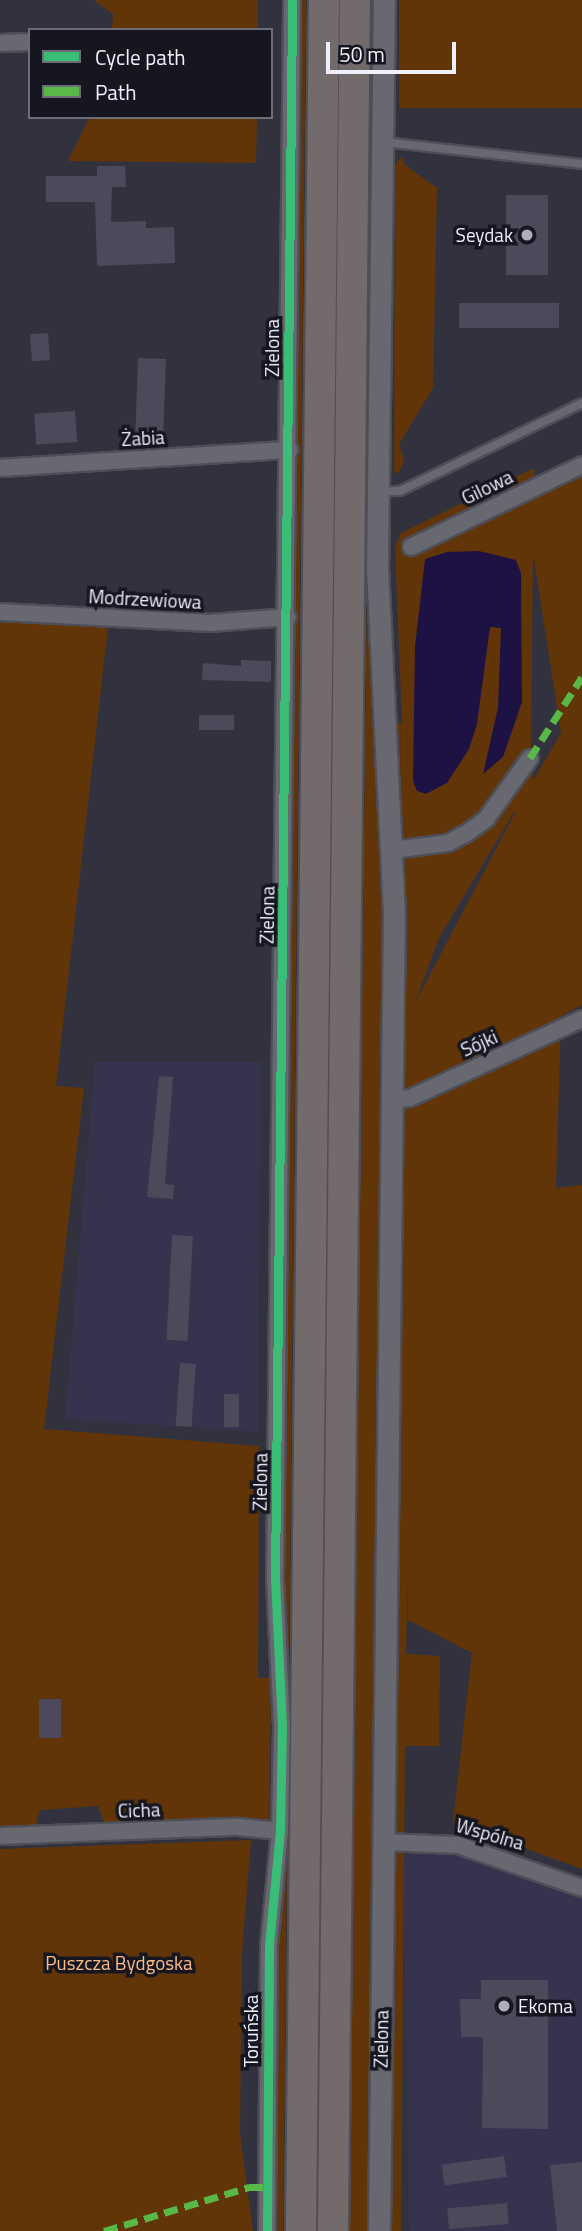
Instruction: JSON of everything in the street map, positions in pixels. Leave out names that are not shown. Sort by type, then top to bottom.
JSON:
[{"type":"highway","points":[[301,2231],[324,0]]},
{"type":"highway","points":[[333,2231],[355,0]]},
{"type":"street","name":"Zielona","points":[[280,1831],[281,1646],[275,1581],[288,617],[292,0]]},
{"type":"street","name":"Zielona","points":[[379,2231],[392,850],[380,660],[378,492],[384,0]]},
{"type":"street","points":[[0,43],[28,42]]},
{"type":"street","name":"Żabia","points":[[0,468],[289,450]]},
{"type":"street","name":"Gilowa","points":[[411,547],[582,466]]},
{"type":"street","name":"Modrzewiowa","points":[[0,612],[209,624],[288,617]]},
{"type":"street","points":[[392,850],[447,843],[467,833],[486,819],[530,758]]},
{"type":"street","name":"Sójki","points":[[391,1100],[410,1098],[582,1019]]},
{"type":"street","name":"Cicha","points":[[0,1836],[238,1827],[280,1831]]},
{"type":"street","name":"Toruńska","points":[[267,2231],[269,1945],[280,1831]]},
{"type":"street","name":"Wspólna","points":[[383,1842],[458,1844],[582,1888]]},
{"type":"lane","points":[[382,142],[582,164]]},
{"type":"lane","points":[[378,492],[400,491],[582,403]]},
{"type":"shaded area","points":[[479,551],[516,560],[521,573],[522,702],[503,757],[483,774],[498,708],[501,628],[490,627],[477,724],[469,749],[447,783],[426,794],[417,791],[413,781],[415,646],[425,559],[447,552]]},
{"type":"shaded area","points":[[95,1062],[261,1062],[258,1432],[65,1419]]},
{"type":"shaded area","points":[[403,1841],[429,1841],[582,1888],[582,2231],[409,2231]]},
{"type":"green space","points":[[93,0],[258,0],[258,28],[112,28],[113,14]]},
{"type":"green space","points":[[299,0],[306,0],[283,2231],[272,2231],[275,1968],[282,1844]]},
{"type":"green space","points":[[399,0],[582,0],[582,108],[399,108]]},
{"type":"green space","points":[[89,119],[257,119],[256,163],[68,161]]},
{"type":"green space","points":[[402,157],[405,165],[437,188],[433,388],[399,444],[404,461],[398,474],[394,471],[395,164]]},
{"type":"green space","points":[[534,468],[534,499],[582,476],[582,1005],[561,1016],[556,1188],[582,1185],[582,1869],[453,1822],[472,1653],[408,1620],[408,1576],[406,1654],[440,1656],[439,1746],[405,1746],[401,2231],[347,2231],[367,586],[373,728],[402,722],[395,547],[401,533]],"holes":[[[533,553],[561,733],[533,781],[531,748]],[[515,813],[415,1003],[439,938]]]},
{"type":"green space","points":[[0,612],[109,618],[56,1086],[84,1088],[44,1429],[259,1446],[258,1678],[271,1678],[269,1823],[104,1822],[98,1806],[40,1810],[36,1825],[0,1828]]},
{"type":"green space","name":"Puszcza Bydgoska","points":[[251,1840],[242,1952],[240,2134],[253,2231],[0,2231],[0,1849]]},
{"type":"building","points":[[97,166],[125,166],[126,187],[112,187],[111,222],[146,221],[146,228],[174,227],[175,263],[97,266],[95,202],[46,202],[46,176],[97,176]]},
{"type":"building","name":"Seydak","points":[[506,195],[548,195],[548,275],[506,275]]},
{"type":"building","points":[[459,303],[559,303],[559,328],[459,328]]},
{"type":"building","points":[[48,333],[50,360],[32,361],[30,334]]},
{"type":"building","points":[[138,358],[166,359],[163,434],[135,433]]},
{"type":"building","points":[[75,411],[77,442],[36,445],[34,414]]},
{"type":"building","points":[[241,660],[271,661],[271,682],[202,680],[203,663],[241,666]]},
{"type":"building","points":[[199,715],[234,715],[234,730],[199,730]]},
{"type":"building","points":[[159,1076],[173,1077],[165,1184],[174,1185],[173,1199],[147,1197]]},
{"type":"building","points":[[172,1235],[193,1236],[187,1341],[167,1340]]},
{"type":"building","points":[[180,1363],[196,1364],[192,1427],[176,1426]]},
{"type":"building","points":[[224,1394],[239,1394],[239,1427],[224,1427]]},
{"type":"building","points":[[39,1699],[61,1699],[61,1738],[39,1738]]},
{"type":"building","points":[[481,1980],[548,1980],[548,2129],[482,2128],[483,2037],[461,2037],[460,1999],[481,1999]]},
{"type":"building","points":[[504,2156],[507,2177],[445,2186],[442,2165]]},
{"type":"building","points":[[582,2162],[582,2231],[557,2231],[550,2165]]},
{"type":"building","points":[[507,2203],[509,2224],[449,2229],[447,2208]]},
{"type":"marked path","points":[[530,758],[582,677]]},
{"type":"marked path","points":[[104,2231],[249,2187],[267,2187]]},
{"type":"cycle path","points":[[267,2231],[269,1945],[280,1831],[282,1727],[275,1581],[292,0]]},
{"type":"place","name":"Seydak","points":[[527,235]]},
{"type":"place","name":"Ekoma","points":[[504,2006]]}]
